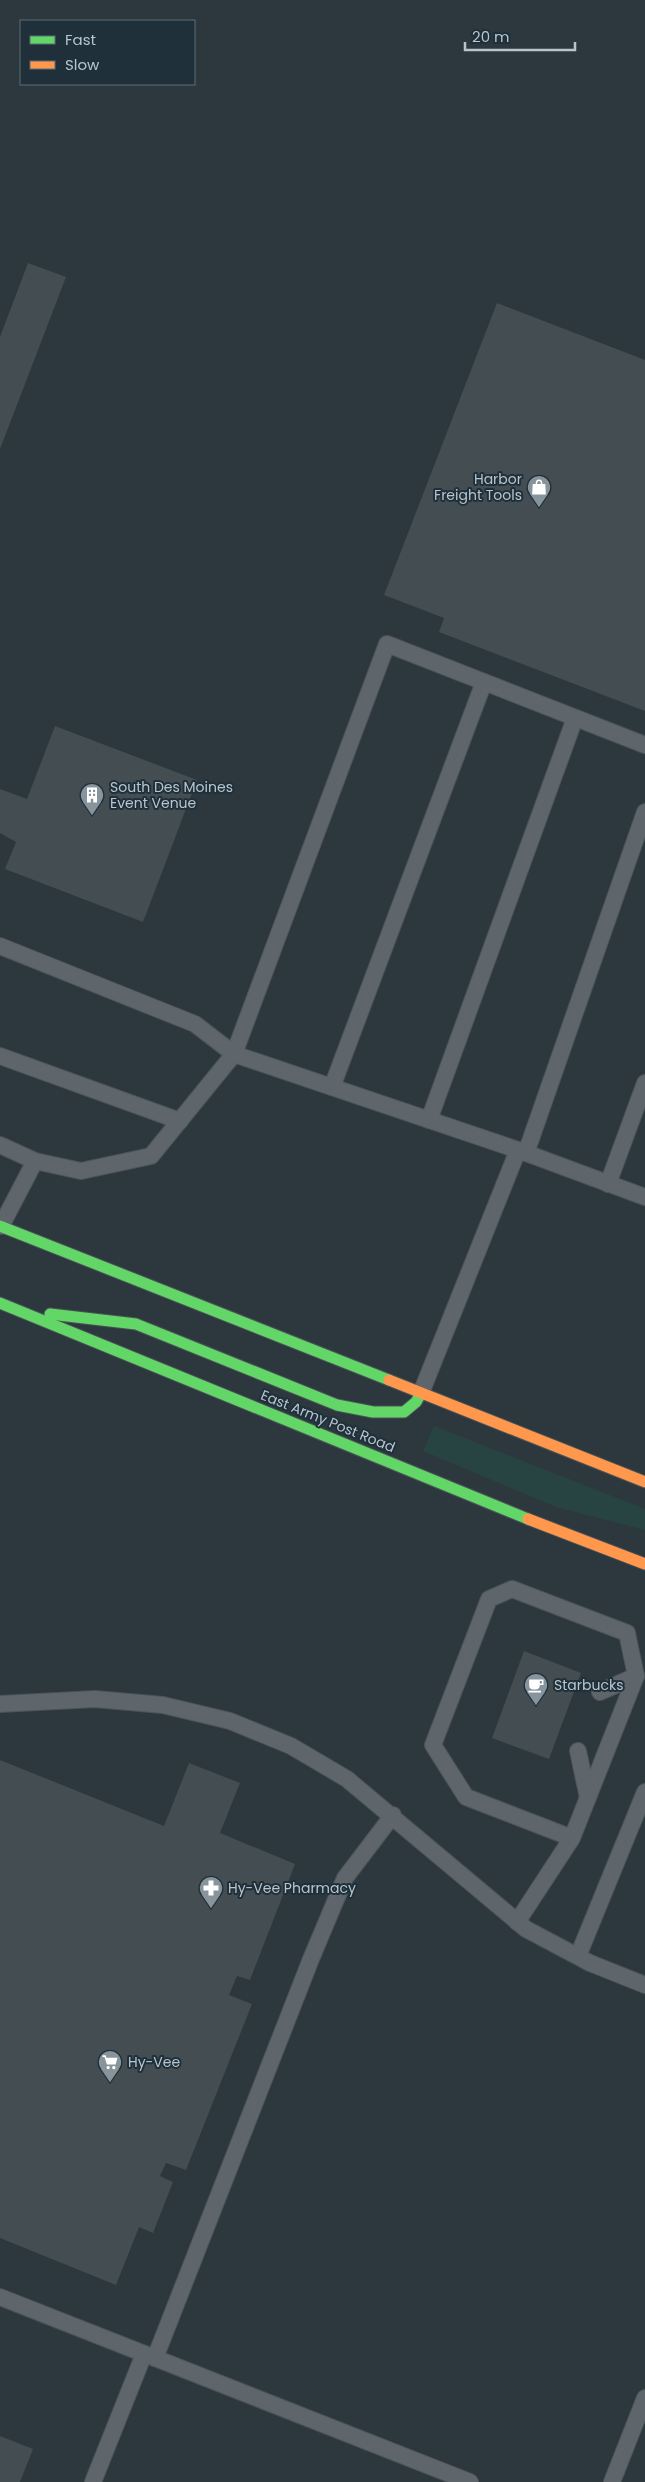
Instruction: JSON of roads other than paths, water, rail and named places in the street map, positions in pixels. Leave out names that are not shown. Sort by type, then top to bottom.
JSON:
[{"type":"main road","points":[[0,1226],[645,1482]]},
{"type":"main road","name":"East Army Post Road","points":[[0,1303],[519,1515],[645,1564]]},
{"type":"main road","points":[[16,1310],[136,1324],[337,1406],[373,1412],[404,1412],[416,1402],[421,1393]]},
{"type":"lane","points":[[0,1145],[35,1161],[81,1171],[151,1156],[234,1054],[387,644],[645,745]]},
{"type":"lane","points":[[332,1087],[484,682]]},
{"type":"lane","points":[[429,1120],[575,718]]},
{"type":"lane","points":[[421,1393],[522,1151],[645,812]]},
{"type":"lane","points":[[0,946],[195,1024],[234,1054],[522,1151],[645,1197]]},
{"type":"lane","points":[[0,1056],[180,1121]]},
{"type":"lane","points":[[608,1184],[645,1083]]},
{"type":"lane","points":[[0,1226],[35,1161]]},
{"type":"lane","points":[[517,1922],[572,1838],[636,1676],[627,1634],[512,1589],[489,1599],[433,1744],[466,1797],[572,1838]]},
{"type":"lane","points":[[600,1692],[636,1676]]},
{"type":"lane","points":[[0,1704],[95,1698],[162,1705],[230,1721],[291,1746],[347,1779],[393,1815],[429,1849],[526,1929],[578,1956],[645,1985]]},
{"type":"lane","points":[[578,1751],[588,1798]]},
{"type":"lane","points":[[578,1956],[642,1809],[645,1792]]},
{"type":"lane","points":[[93,2482],[149,2356],[345,1878],[393,1815]]},
{"type":"lane","points":[[0,2297],[470,2482]]},
{"type":"lane","points":[[612,2482],[645,2398]]},
{"type":"place","name":"Harbor Freight Tools","points":[[539,508]]},
{"type":"place","name":"South Des Moines Event Venue","points":[[92,816]]},
{"type":"place","name":"Starbucks","points":[[536,1706]]},
{"type":"place","name":"Hy-Vee Pharmacy","points":[[211,1909]]},
{"type":"place","name":"Hy-Vee","points":[[110,2083]]}]
